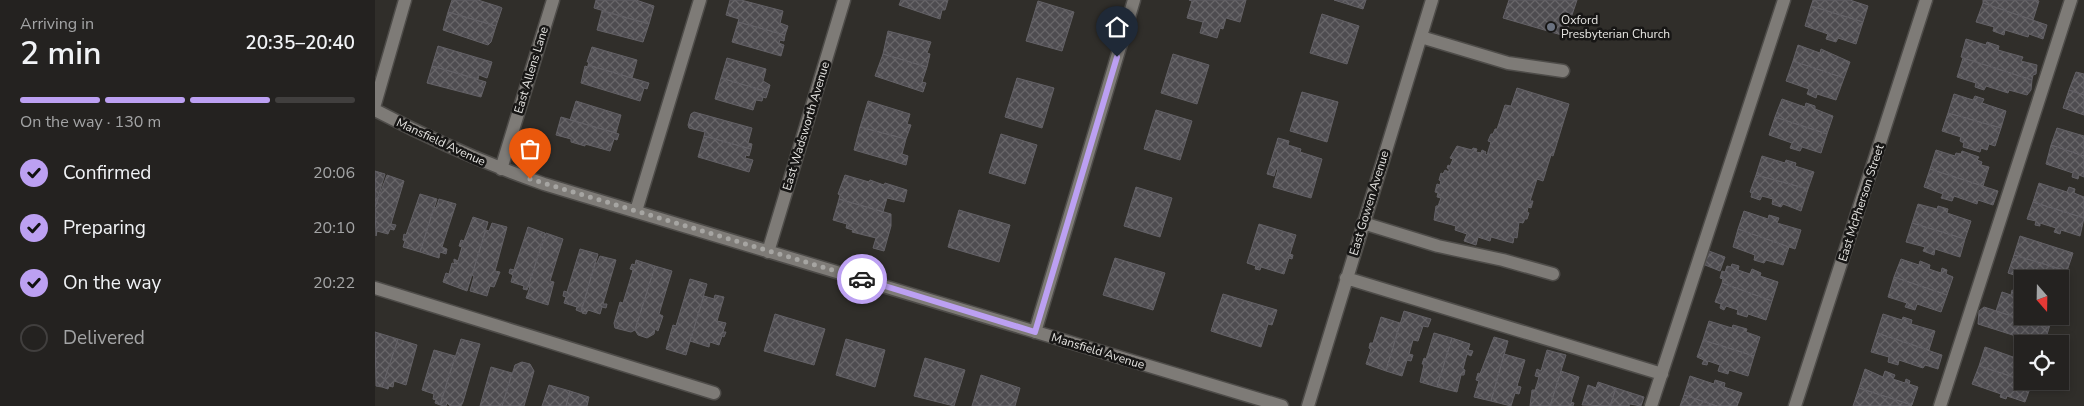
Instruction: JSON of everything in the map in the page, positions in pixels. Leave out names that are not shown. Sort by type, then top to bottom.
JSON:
[{"type":"street","points":[[375,104],[405,0]]},
{"type":"street","name":"East Allens Lane","points":[[501,169],[553,0]]},
{"type":"street","points":[[636,211],[700,0]]},
{"type":"street","name":"East Wadsworth Avenue","points":[[769,252],[844,0]]},
{"type":"street","points":[[1035,332],[1135,0]]},
{"type":"street","name":"East Gowen Avenue","points":[[1308,406],[1432,0]]},
{"type":"street","points":[[1651,406],[1784,0]]},
{"type":"street","name":"East McPherson Street","points":[[1795,406],[1927,0]]},
{"type":"street","points":[[1940,406],[2071,0]]},
{"type":"street","points":[[1421,37],[1508,63],[1563,71]]},
{"type":"street","name":"Mansfield Avenue","points":[[375,110],[455,150],[544,184],[1282,406]]},
{"type":"street","points":[[1363,223],[1438,246],[1503,260],[1553,274]]},
{"type":"street","points":[[1346,278],[1662,374]]},
{"type":"street","points":[[375,288],[714,393]]},
{"type":"building","points":[[452,0],[478,0],[502,8],[496,26],[448,12]]},
{"type":"building","points":[[596,0],[636,0],[654,6],[649,24],[594,8]]},
{"type":"building","points":[[730,0],[741,0],[783,11],[780,23],[788,26],[785,35],[738,22],[739,19],[726,15]]},
{"type":"building","points":[[901,0],[948,0],[945,10],[942,10],[940,19],[899,5]]},
{"type":"building","points":[[1189,0],[1246,0],[1240,22],[1226,18],[1223,29],[1220,28],[1217,38],[1200,33],[1203,22],[1187,18],[1192,1]]},
{"type":"building","points":[[1334,0],[1366,0],[1363,9]]},
{"type":"building","name":"Oxford Presbyterian Church","points":[[1509,0],[1577,0],[1565,36],[1503,18]]},
{"type":"building","points":[[1813,0],[1850,0],[1868,6],[1863,22],[1811,6]]},
{"type":"building","points":[[1983,0],[2039,1],[2033,20],[1983,3]]},
{"type":"building","points":[[1038,1],[1074,12],[1062,51],[1026,41]]},
{"type":"building","points":[[1983,3],[2047,25],[2043,39],[2029,34],[2028,37],[2005,30],[2004,35],[1993,31],[1994,27],[1976,22]]},
{"type":"building","points":[[1811,6],[1863,22],[1856,44],[1838,38],[1836,42],[1826,39],[1828,34],[1805,26]]},
{"type":"building","points":[[602,11],[649,24],[643,42],[597,30]]},
{"type":"building","points":[[448,12],[496,26],[491,42],[488,45],[443,30]]},
{"type":"building","points":[[1322,14],[1359,26],[1347,64],[1310,53]]},
{"type":"building","points":[[738,22],[785,35],[784,41],[780,40],[779,43],[784,45],[781,56],[732,42]]},
{"type":"building","points":[[888,31],[931,42],[927,53],[930,54],[927,67],[883,54]]},
{"type":"building","points":[[1966,39],[1986,45],[1987,42],[1999,46],[1998,50],[2023,57],[2021,61],[2037,65],[2036,74],[2033,75],[2032,80],[1961,57]]},
{"type":"building","points":[[1798,45],[1820,53],[1821,49],[1850,62],[1844,78],[1793,61]]},
{"type":"building","points":[[438,46],[492,62],[487,78],[479,75],[478,79],[432,66]]},
{"type":"building","points":[[592,47],[637,60],[632,78],[588,65],[589,62],[587,62]]},
{"type":"building","points":[[883,54],[927,67],[922,82],[926,83],[923,92],[875,76]]},
{"type":"building","points":[[1173,54],[1209,65],[1197,104],[1161,93]]},
{"type":"building","points":[[727,58],[766,69],[763,81],[770,85],[768,92],[721,78]]},
{"type":"building","points":[[1963,58],[2032,80],[2031,90],[2027,95],[2009,90],[2008,93],[1986,86],[1984,90],[1975,87],[1976,83],[1957,77]]},
{"type":"building","points":[[1793,61],[1844,78],[1836,100],[1817,94],[1816,98],[1807,94],[1809,89],[1786,81]]},
{"type":"building","points":[[588,65],[649,83],[647,89],[644,88],[640,101],[581,83],[585,66],[588,67]]},
{"type":"building","points":[[432,66],[486,82],[481,97],[427,83]]},
{"type":"building","points":[[2076,72],[2084,74],[2084,95],[2069,90]]},
{"type":"building","points":[[721,78],[768,92],[766,98],[763,97],[762,101],[756,100],[753,110],[715,99]]},
{"type":"building","points":[[1017,78],[1054,88],[1042,128],[1005,117]]},
{"type":"building","points":[[1517,88],[1569,104],[1543,181],[1537,179],[1530,201],[1533,201],[1531,208],[1528,207],[1527,219],[1523,223],[1519,222],[1517,238],[1514,237],[1513,243],[1491,237],[1490,241],[1478,237],[1476,245],[1464,241],[1467,234],[1455,230],[1456,226],[1434,220],[1436,206],[1438,206],[1441,198],[1437,197],[1438,193],[1435,192],[1437,184],[1440,185],[1441,173],[1443,174],[1445,170],[1449,172],[1447,168],[1453,159],[1450,158],[1457,146],[1472,150],[1473,148],[1477,149],[1476,152],[1481,153],[1482,150],[1487,155],[1491,142],[1488,141],[1491,134],[1497,129],[1505,105],[1511,106]]},
{"type":"building","points":[[2069,90],[2084,95],[2084,115],[2063,108]]},
{"type":"building","points":[[1302,92],[1338,102],[1327,142],[1290,131]]},
{"type":"building","points":[[1954,94],[1973,100],[1975,96],[1984,99],[1982,103],[2006,111],[2001,128],[1948,113]]},
{"type":"building","points":[[1782,99],[1805,107],[1806,103],[1815,106],[1815,109],[1833,116],[1827,134],[1775,117]]},
{"type":"building","points":[[576,101],[621,115],[616,133],[570,120]]},
{"type":"building","points":[[868,101],[910,114],[907,124],[911,125],[906,139],[860,127]]},
{"type":"building","points":[[1156,110],[1192,121],[1180,160],[1144,149]]},
{"type":"building","points":[[694,112],[752,128],[748,143],[752,144],[751,149],[704,136],[705,132],[689,128],[691,114]]},
{"type":"building","points":[[1948,113],[2001,128],[1995,146],[1989,144],[1987,150],[1981,148],[1980,152],[1963,147],[1964,143],[1960,141],[1961,137],[1942,131]]},
{"type":"building","points":[[561,117],[619,134],[617,140],[614,139],[610,151],[571,142],[571,139],[556,135]]},
{"type":"building","points":[[1775,117],[1827,134],[1821,153],[1802,147],[1800,151],[1790,148],[1792,143],[1769,135]]},
{"type":"building","points":[[860,127],[906,139],[902,154],[908,156],[906,165],[854,150]]},
{"type":"building","points":[[2057,128],[2084,136],[2084,156],[2051,145]]},
{"type":"building","points":[[1001,134],[1037,145],[1025,184],[989,173]]},
{"type":"building","points":[[704,136],[751,149],[749,156],[746,155],[745,158],[753,160],[749,172],[698,157]]},
{"type":"building","points":[[1278,138],[1289,141],[1288,145],[1301,149],[1300,152],[1322,159],[1311,198],[1273,187],[1278,169],[1276,169],[1274,176],[1267,174]]},
{"type":"building","points":[[2051,145],[2084,156],[2084,177],[2079,175],[2078,179],[2072,177],[2073,173],[2046,164]]},
{"type":"building","points":[[1936,150],[1955,156],[1956,153],[1961,154],[1962,151],[1979,157],[1977,160],[1982,162],[1981,165],[1989,167],[1983,186],[1930,169]]},
{"type":"building","points":[[1762,156],[1785,163],[1786,160],[1796,163],[1795,166],[1814,172],[1808,189],[1756,175]]},
{"type":"building","points":[[1930,169],[1998,191],[1993,205],[1978,200],[1977,204],[1954,196],[1952,201],[1941,198],[1943,194],[1924,187]]},
{"type":"building","points":[[375,171],[385,174],[375,207]]},
{"type":"building","points":[[387,175],[404,181],[391,224],[396,225],[394,230],[390,229],[388,234],[377,231],[376,236],[375,207]]},
{"type":"building","points":[[845,175],[884,185],[885,183],[907,190],[904,202],[887,198],[883,212],[839,199],[840,195],[838,194]]},
{"type":"building","points":[[1756,175],[1808,189],[1801,211],[1783,204],[1781,207],[1772,204],[1773,199],[1762,196],[1760,200],[1751,197],[1752,193],[1750,192]]},
{"type":"building","points":[[2039,183],[2067,192],[2069,187],[2075,189],[2074,193],[2084,197],[2084,218],[2033,202]]},
{"type":"building","points":[[1136,187],[1172,198],[1160,237],[1124,226]]},
{"type":"building","points":[[420,194],[437,199],[420,252],[403,247],[405,241],[403,240]]},
{"type":"building","points":[[439,199],[456,204],[442,247],[447,249],[446,254],[440,252],[439,258],[420,252],[434,207],[436,208]]},
{"type":"building","points":[[839,199],[891,214],[891,226],[884,251],[873,248],[876,238],[852,232],[853,230],[846,228],[847,224],[833,220]]},
{"type":"building","points":[[2033,202],[2084,218],[2080,236],[2061,230],[2060,234],[2054,232],[2056,228],[2040,223],[2040,226],[2035,225],[2036,221],[2027,219]]},
{"type":"building","points":[[1918,204],[1937,209],[1938,206],[1948,209],[1947,213],[1971,221],[1965,239],[1912,223]]},
{"type":"building","points":[[959,210],[1010,225],[999,262],[948,247]]},
{"type":"building","points":[[1744,211],[1768,219],[1769,215],[1779,218],[1777,223],[1801,230],[1795,249],[1738,229]]},
{"type":"building","points":[[473,217],[488,222],[467,291],[443,282],[446,273],[449,274],[452,263],[457,264],[454,262],[454,259],[458,261],[462,247],[459,246],[461,240],[464,241]]},
{"type":"building","points":[[492,223],[507,227],[495,271],[500,272],[494,287],[490,286],[487,296],[470,291],[474,276],[472,275],[486,230],[489,231]]},
{"type":"building","points":[[1912,223],[1965,239],[1960,257],[1935,249],[1934,255],[1923,251],[1925,247],[1906,242]]},
{"type":"building","points":[[1259,224],[1296,235],[1290,254],[1293,255],[1292,259],[1289,258],[1284,274],[1261,267],[1260,270],[1255,269],[1256,266],[1247,263]]},
{"type":"building","points":[[528,227],[545,233],[527,290],[523,289],[524,286],[511,282],[513,275],[509,273],[510,269],[514,270]]},
{"type":"building","points":[[1738,229],[1789,247],[1783,265],[1766,260],[1764,263],[1754,260],[1755,255],[1733,247]]},
{"type":"building","points":[[546,233],[563,239],[550,281],[554,282],[548,305],[526,298]]},
{"type":"building","points":[[2020,236],[2073,253],[2067,270],[2014,255]]},
{"type":"building","points":[[580,249],[598,254],[581,312],[576,310],[577,307],[564,303],[566,297],[563,296],[564,291],[567,292]]},
{"type":"building","points":[[1709,251],[1725,257],[1720,271],[1705,265]]},
{"type":"building","points":[[2014,255],[2064,270],[2014,270],[2014,275],[2008,273]]},
{"type":"building","points":[[600,256],[616,260],[603,304],[607,304],[606,308],[602,307],[600,314],[588,310],[586,314],[582,313],[595,263],[597,263]]},
{"type":"building","points":[[1115,258],[1165,273],[1153,310],[1103,295]]},
{"type":"building","points":[[1901,259],[1919,265],[1920,261],[1930,265],[1929,269],[1941,273],[1942,268],[1947,270],[1946,274],[1953,277],[1947,295],[1894,277]]},
{"type":"building","points":[[636,260],[655,266],[635,330],[631,332],[615,328],[614,323],[620,302],[623,303],[633,270],[630,269],[632,264],[635,265]]},
{"type":"building","points":[[1732,264],[1739,266],[1738,270],[1750,274],[1752,269],[1761,273],[1760,276],[1778,282],[1772,301],[1722,283],[1723,279],[1720,278],[1722,271],[1725,272],[1727,266],[1731,267]]},
{"type":"building","points":[[655,266],[672,271],[659,314],[663,316],[658,331],[655,329],[654,334],[647,338],[638,335],[635,330]]},
{"type":"building","points":[[1894,277],[1947,295],[1941,312],[1917,304],[1915,310],[1905,307],[1907,303],[1888,297]]},
{"type":"building","points":[[690,279],[707,284],[686,355],[666,349],[673,325],[676,326]]},
{"type":"building","points":[[1722,283],[1772,301],[1766,320],[1748,314],[1747,317],[1737,314],[1738,310],[1726,306],[1724,310],[1720,308],[1721,304],[1715,302]]},
{"type":"building","points":[[2012,290],[2014,291],[2014,317],[1996,311],[2002,292],[2011,295]]},
{"type":"building","points":[[1223,294],[1277,310],[1272,325],[1268,324],[1261,347],[1211,331]]},
{"type":"building","points":[[715,295],[724,297],[717,321],[726,323],[723,332],[726,332],[724,337],[722,336],[719,345],[710,342],[709,347],[690,341],[704,296],[714,299]]},
{"type":"building","points":[[1984,307],[2014,317],[2014,325],[2040,325],[2049,328],[2047,335],[2014,335],[1978,324],[1979,311]]},
{"type":"building","points":[[1404,311],[1431,319],[1428,327],[1423,326],[1418,341],[1413,340],[1409,354],[1413,355],[1411,361],[1407,360],[1402,376],[1386,371]]},
{"type":"building","points":[[775,314],[825,329],[814,365],[764,351]]},
{"type":"building","points":[[1883,314],[1902,320],[1903,317],[1912,320],[1911,324],[1935,331],[1929,350],[1877,333]]},
{"type":"building","points":[[1381,317],[1400,323],[1386,371],[1366,364],[1371,349],[1369,348],[1370,343],[1373,343]]},
{"type":"building","points":[[1709,321],[1732,328],[1733,325],[1747,329],[1746,332],[1760,337],[1754,356],[1703,340]]},
{"type":"building","points":[[375,332],[398,339],[382,387],[376,386]]},
{"type":"building","points":[[1434,333],[1452,338],[1437,387],[1420,382],[1424,364],[1422,364],[1424,358],[1426,359]]},
{"type":"building","points":[[1877,333],[1942,355],[1938,369],[1925,365],[1923,368],[1899,360],[1898,365],[1888,362],[1889,357],[1871,352]]},
{"type":"building","points":[[1494,337],[1508,341],[1491,401],[1474,397],[1479,381],[1476,380],[1478,373],[1480,374]]},
{"type":"building","points":[[1452,338],[1470,344],[1468,350],[1473,351],[1471,356],[1467,354],[1463,369],[1465,370],[1464,375],[1461,375],[1457,392],[1437,387]]},
{"type":"building","points":[[398,339],[417,345],[406,385],[394,381],[393,387],[389,386],[388,389],[382,387]]},
{"type":"building","points":[[461,339],[480,344],[463,402],[461,406],[450,406],[447,403],[446,406],[440,405]]},
{"type":"building","points":[[846,339],[885,350],[875,387],[836,375]]},
{"type":"building","points":[[1703,340],[1754,356],[1748,376],[1729,370],[1728,374],[1718,371],[1720,365],[1708,361],[1707,365],[1702,364],[1704,360],[1697,357]]},
{"type":"building","points":[[1985,347],[2013,357],[2014,354],[2014,377],[1979,366]]},
{"type":"building","points":[[434,350],[455,356],[440,405],[435,403],[436,400],[433,399],[434,394],[422,390]]},
{"type":"building","points":[[1547,350],[1566,355],[1550,406],[1530,406],[1532,390],[1535,390],[1539,377],[1535,376],[1537,369],[1541,371]]},
{"type":"building","points":[[1504,354],[1525,360],[1517,386],[1521,387],[1519,394],[1515,393],[1511,406],[1491,401]]},
{"type":"building","points":[[925,358],[965,370],[954,406],[914,396]]},
{"type":"building","points":[[522,362],[530,364],[534,371],[524,406],[502,406],[515,365]]},
{"type":"building","points":[[1979,366],[2014,377],[2014,390],[2029,390],[2025,402],[2007,396],[2006,399],[2000,397],[2001,394],[1972,384]]},
{"type":"building","points":[[491,367],[512,373],[502,406],[480,406]]},
{"type":"building","points":[[1865,369],[1883,377],[1885,371],[1895,375],[1893,379],[1905,383],[1906,379],[1910,381],[1909,384],[1918,387],[1912,405],[1859,388]]},
{"type":"building","points":[[1561,371],[1579,377],[1571,402],[1574,403],[1573,406],[1550,406]]},
{"type":"building","points":[[981,375],[1020,388],[1015,406],[972,406]]},
{"type":"building","points":[[1690,376],[1714,384],[1715,380],[1725,383],[1724,387],[1742,393],[1737,406],[1717,406],[1684,395]]},
{"type":"building","points":[[1598,382],[1616,388],[1610,406],[1582,405],[1588,385],[1596,388]]},
{"type":"building","points":[[549,385],[570,391],[566,406],[542,406]]},
{"type":"building","points":[[1616,388],[1644,397],[1641,406],[1630,404],[1629,406],[1610,406]]},
{"type":"building","points":[[1859,388],[1912,405],[1853,406]]},
{"type":"building","points":[[570,391],[589,397],[587,406],[566,406]]},
{"type":"building","points":[[1684,395],[1717,406],[1680,406]]},
{"type":"way so far","points":[[530,179],[862,279]]},
{"type":"place","name":"Oxford Presbyterian Church","points":[[1551,27]]},
{"type":"route","points":[[862,279],[1035,332],[1117,57]]}]
